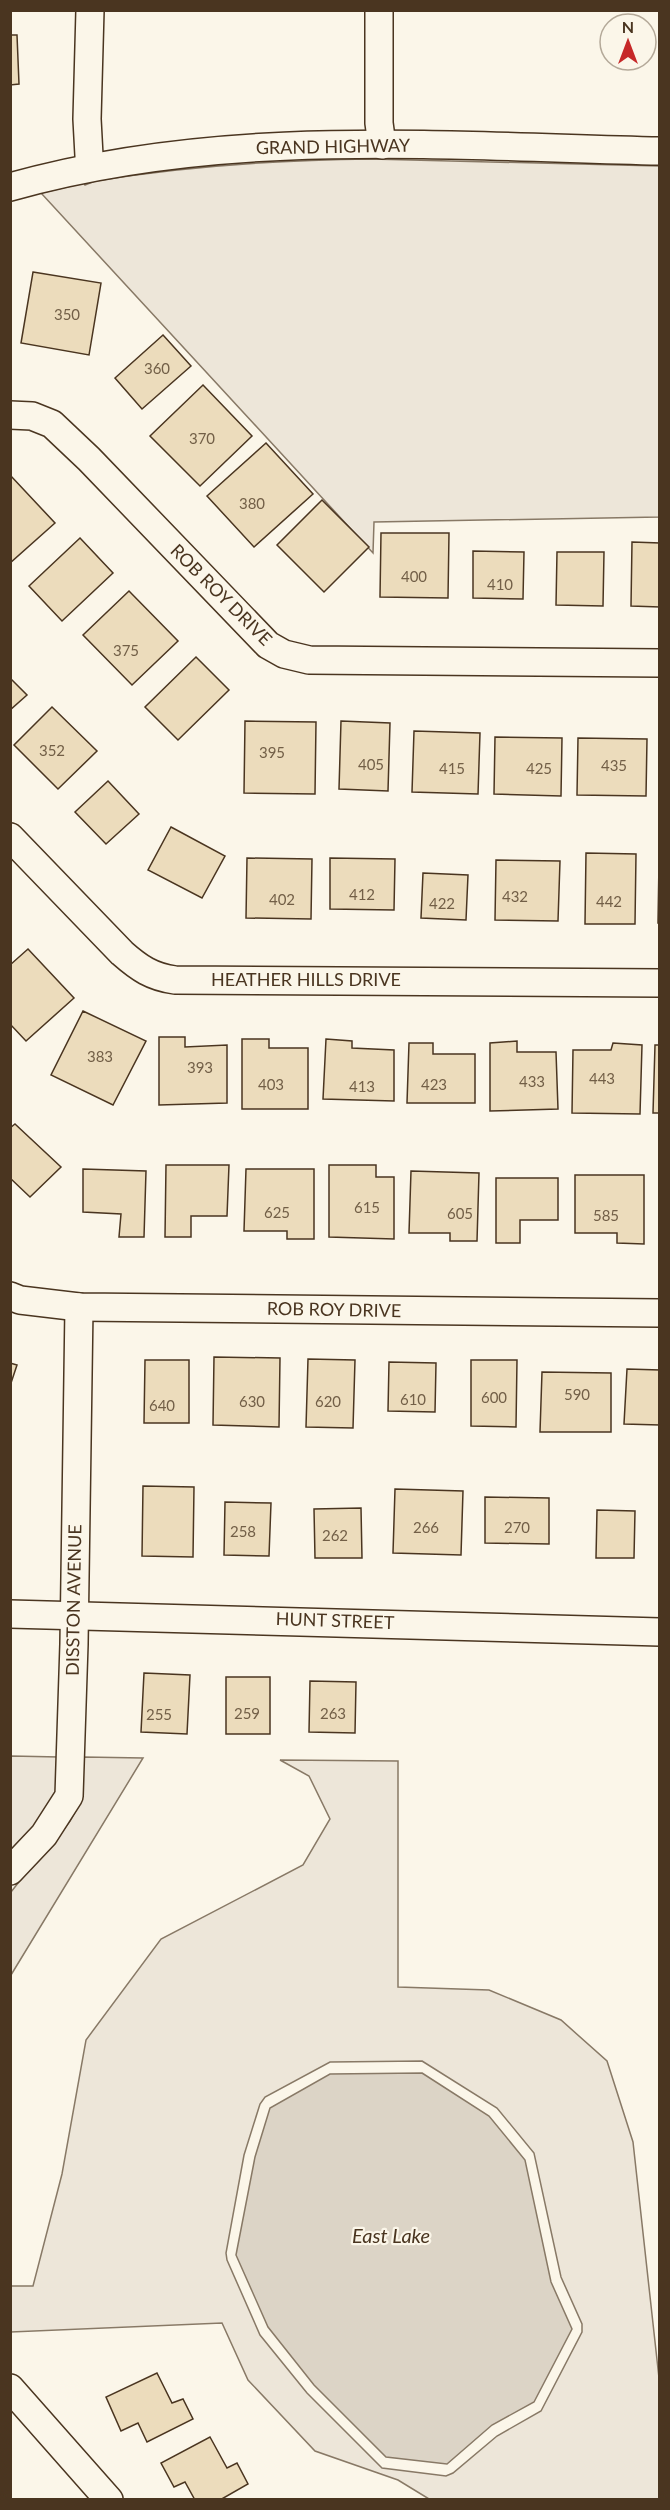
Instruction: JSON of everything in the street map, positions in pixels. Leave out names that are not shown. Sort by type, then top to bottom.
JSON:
[{"type":"street","points":[[90,10],[87,119],[89,156],[92,167]]},
{"type":"street","points":[[380,10],[379,123],[382,145]]},
{"type":"street","name":"GRAND HIGHWAY","points":[[10,187],[92,167],[198,152],[287,146],[382,145],[660,151]]},
{"type":"street","name":"ROB ROY DRIVE","points":[[10,415],[32,416],[52,424],[89,459],[268,645],[284,654],[309,660],[660,663]]},
{"type":"street","name":"HEATHER HILLS DRIVE","points":[[10,837],[122,953],[142,970],[158,978],[660,983]]},
{"type":"street","name":"ROB ROY DRIVE","points":[[10,1296],[20,1300],[79,1307],[660,1313]]},
{"type":"street","name":"DISSTON AVENUE","points":[[10,1871],[44,1835],[69,1796],[79,1307]]},
{"type":"street","name":"HUNT STREET","points":[[10,1614],[660,1632]]},
{"type":"street","points":[[10,2388],[108,2499]]},
{"type":"shaded area","points":[[371,159],[659,166],[659,517],[374,522],[373,553],[41,193],[95,181],[198,168],[267,162]]},
{"type":"shaded area","points":[[11,1756],[59,1757],[57,1791],[35,1825],[11,1850]]},
{"type":"shaded area","points":[[83,1757],[143,1758],[11,1975],[11,1892],[33,1864],[53,1844],[80,1803]]},
{"type":"shaded area","points":[[280,1760],[398,1761],[398,1987],[489,1990],[561,2020],[607,2061],[633,2142],[659,2378],[659,2499],[429,2499],[398,2480],[315,2451],[248,2380],[222,2323],[11,2332],[11,2286],[33,2286],[62,2174],[86,2040],[161,1939],[303,1865],[330,1819],[309,1776]],"holes":[[[422,2061],[497,2108],[534,2153],[561,2277],[582,2324],[582,2332],[541,2411],[497,2436],[453,2473],[446,2476],[382,2468],[307,2393],[260,2335],[227,2260],[226,2253],[244,2155],[260,2104],[265,2097],[330,2062]]]},
{"type":"water","name":"East Lake","points":[[422,2073],[489,2116],[525,2160],[551,2282],[572,2329],[534,2402],[492,2425],[447,2464],[386,2457],[314,2385],[268,2327],[236,2255],[255,2157],[270,2108],[330,2074]]},
{"type":"building","points":[[10,35],[17,35],[19,84],[10,85]]},
{"type":"building","points":[[33,272],[101,283],[89,355],[21,343]]},
{"type":"building","points":[[163,335],[191,366],[142,409],[115,378]]},
{"type":"building","points":[[203,385],[252,436],[200,486],[150,436]]},
{"type":"building","points":[[266,443],[313,494],[254,547],[207,496]]},
{"type":"building","points":[[10,475],[55,523],[10,563]]},
{"type":"building","points":[[322,500],[369,547],[324,592],[277,545]]},
{"type":"building","points":[[381,533],[449,533],[448,598],[380,597]]},
{"type":"building","points":[[80,538],[113,573],[62,621],[29,586]]},
{"type":"building","points":[[632,542],[660,543],[660,607],[631,606]]},
{"type":"building","points":[[473,551],[524,552],[523,599],[473,598]]},
{"type":"building","points":[[557,552],[604,552],[603,606],[556,605]]},
{"type":"building","points":[[129,591],[178,641],[132,685],[83,635]]},
{"type":"building","points":[[196,657],[229,690],[178,740],[145,707]]},
{"type":"building","points":[[10,678],[27,695],[10,710]]},
{"type":"building","points":[[52,707],[97,751],[58,789],[14,745]]},
{"type":"building","points":[[245,721],[316,722],[315,794],[244,793]]},
{"type":"building","points":[[341,721],[390,723],[388,791],[339,789]]},
{"type":"building","points":[[414,731],[480,733],[478,794],[412,792]]},
{"type":"building","points":[[495,737],[562,738],[561,796],[494,794]]},
{"type":"building","points":[[578,738],[647,739],[646,796],[577,795]]},
{"type":"building","points":[[108,781],[139,814],[106,844],[75,812]]},
{"type":"building","points":[[171,827],[225,856],[202,898],[148,870]]},
{"type":"building","points":[[586,853],[636,854],[635,924],[585,924]]},
{"type":"building","points":[[247,858],[312,859],[311,919],[246,918]]},
{"type":"building","points":[[330,858],[395,859],[394,910],[330,909]]},
{"type":"building","points":[[496,860],[560,861],[558,921],[495,920]]},
{"type":"building","points":[[659,862],[660,923],[658,923]]},
{"type":"building","points":[[423,873],[468,875],[466,920],[421,918]]},
{"type":"building","points":[[28,949],[74,998],[26,1041],[10,1024],[10,965]]},
{"type":"building","points":[[83,1011],[146,1041],[113,1105],[51,1075]]},
{"type":"building","points":[[159,1037],[185,1037],[185,1047],[227,1045],[227,1103],[159,1105]]},
{"type":"building","points":[[242,1039],[269,1039],[269,1048],[308,1048],[308,1109],[242,1109]]},
{"type":"building","points":[[326,1039],[352,1041],[352,1048],[394,1050],[394,1101],[323,1099]]},
{"type":"building","points":[[517,1041],[517,1052],[556,1052],[558,1109],[490,1111],[490,1043]]},
{"type":"building","points":[[409,1043],[433,1043],[433,1054],[475,1054],[475,1103],[407,1103]]},
{"type":"building","points":[[613,1043],[642,1045],[640,1114],[572,1113],[573,1050],[611,1050]]},
{"type":"building","points":[[655,1045],[660,1045],[660,1113],[653,1113]]},
{"type":"building","points":[[15,1124],[61,1167],[30,1197],[10,1178],[10,1128]]},
{"type":"building","points":[[166,1165],[229,1165],[227,1216],[191,1216],[191,1237],[165,1237]]},
{"type":"building","points":[[329,1165],[376,1165],[376,1177],[394,1177],[394,1239],[329,1237]]},
{"type":"building","points":[[83,1169],[146,1171],[144,1237],[119,1237],[121,1214],[83,1212]]},
{"type":"building","points":[[246,1169],[314,1169],[314,1239],[287,1239],[287,1231],[244,1231]]},
{"type":"building","points":[[411,1171],[479,1173],[477,1241],[450,1241],[450,1233],[409,1233]]},
{"type":"building","points":[[575,1175],[644,1175],[644,1244],[617,1243],[617,1233],[575,1233]]},
{"type":"building","points":[[496,1178],[558,1178],[558,1220],[520,1220],[520,1243],[496,1243]]},
{"type":"building","points":[[214,1357],[280,1358],[279,1427],[213,1425]]},
{"type":"building","points":[[308,1359],[355,1360],[353,1428],[306,1427]]},
{"type":"building","points":[[145,1360],[189,1360],[189,1423],[144,1423]]},
{"type":"building","points":[[471,1360],[517,1360],[516,1427],[471,1426]]},
{"type":"building","points":[[389,1362],[436,1363],[435,1412],[388,1411]]},
{"type":"building","points":[[10,1363],[17,1365],[10,1386]]},
{"type":"building","points":[[627,1369],[660,1370],[660,1425],[624,1424]]},
{"type":"building","points":[[542,1372],[611,1373],[611,1432],[540,1432]]},
{"type":"building","points":[[143,1486],[194,1487],[193,1557],[142,1556]]},
{"type":"building","points":[[395,1489],[463,1491],[461,1555],[393,1553]]},
{"type":"building","points":[[485,1497],[549,1498],[549,1544],[485,1543]]},
{"type":"building","points":[[225,1502],[271,1503],[269,1556],[224,1555]]},
{"type":"building","points":[[361,1508],[362,1558],[315,1558],[314,1509]]},
{"type":"building","points":[[597,1510],[635,1511],[634,1558],[596,1558]]},
{"type":"building","points":[[144,1673],[190,1675],[187,1734],[141,1732]]},
{"type":"building","points":[[226,1677],[270,1677],[270,1734],[226,1734]]},
{"type":"building","points":[[310,1681],[356,1682],[355,1733],[309,1732]]},
{"type":"building","points":[[157,2373],[172,2403],[183,2399],[193,2419],[147,2442],[138,2423],[121,2431],[106,2397]]},
{"type":"building","points":[[210,2437],[227,2468],[237,2463],[248,2484],[220,2500],[195,2500],[185,2482],[174,2487],[161,2463]]}]
